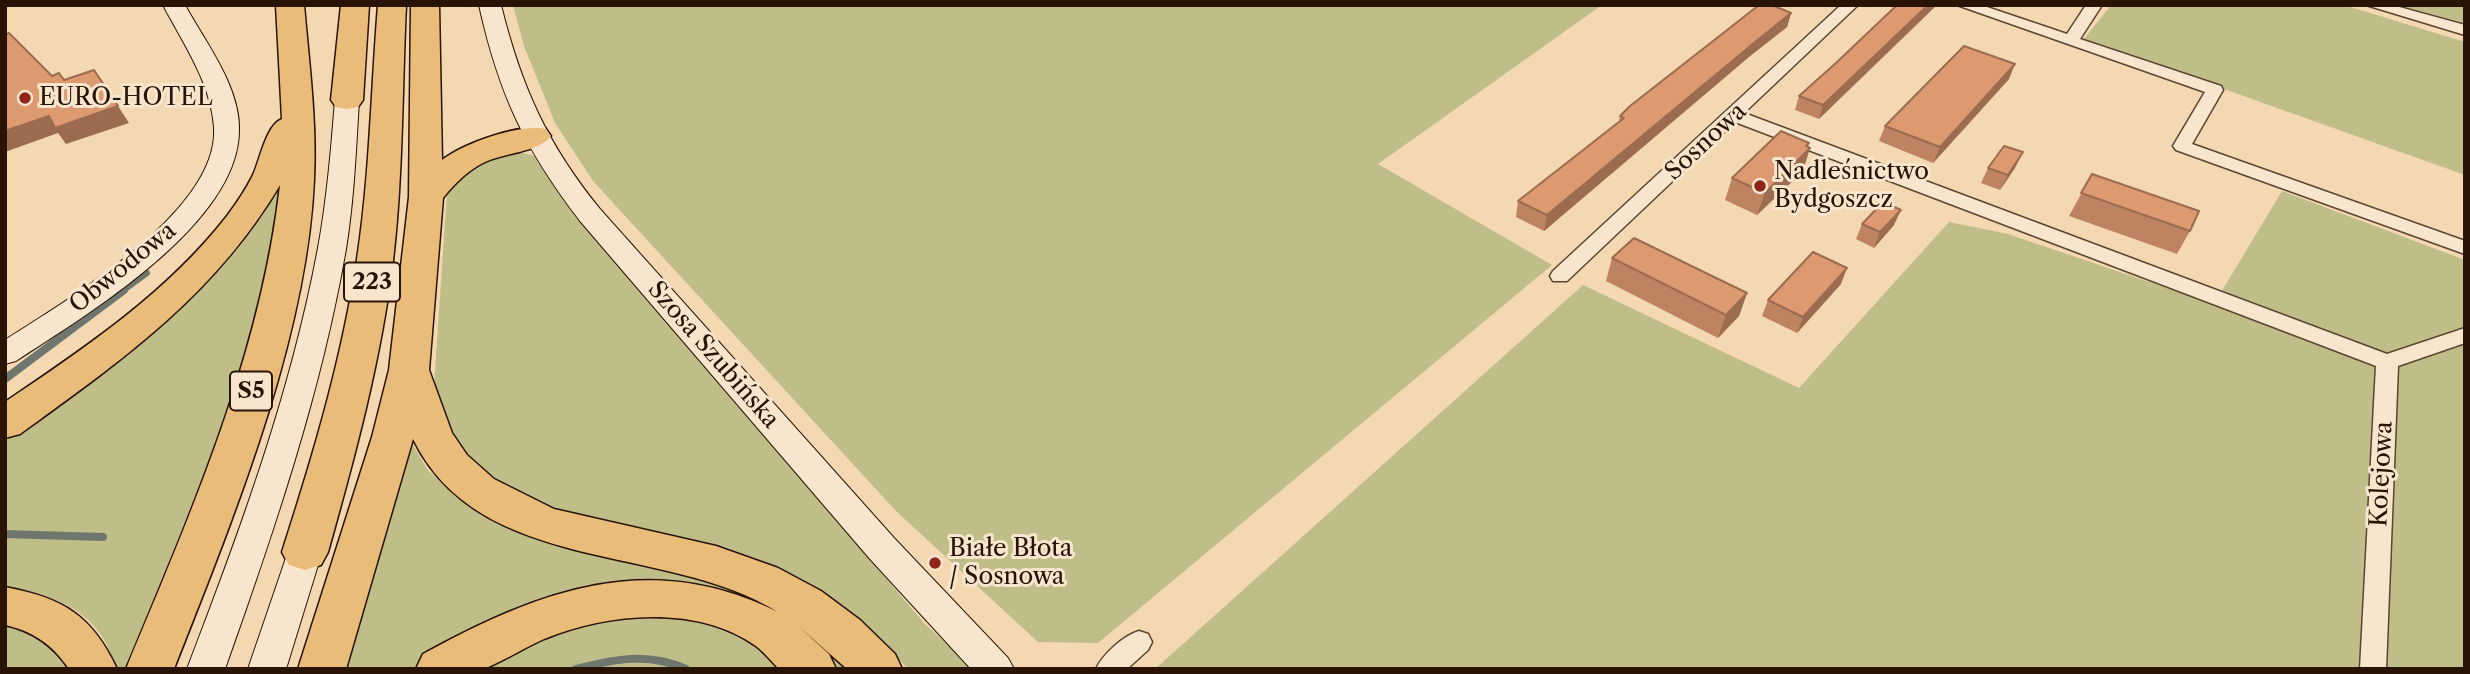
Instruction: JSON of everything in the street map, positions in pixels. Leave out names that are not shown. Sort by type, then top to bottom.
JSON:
[{"type":"highway","name":"S5","points":[[150,669],[228,466],[259,368],[295,207],[297,101],[290,5]]},
{"type":"highway","name":"223","points":[[347,100],[355,5]]},
{"type":"highway","name":"223","points":[[305,552],[338,443],[375,262],[382,197],[392,5]]},
{"type":"highway","points":[[321,669],[393,438],[409,370],[426,197],[425,5]]},
{"type":"highway","points":[[5,424],[104,351],[176,293],[216,255],[257,202],[280,157],[297,101]]},
{"type":"highway","points":[[426,197],[446,171],[463,159],[535,136]]},
{"type":"highway","points":[[409,370],[440,449],[451,464],[481,491],[535,521],[587,537],[716,564],[766,583],[817,611],[859,647],[878,669]]},
{"type":"highway","points":[[440,669],[484,642],[546,616],[605,601],[654,597],[712,604],[753,619],[790,642],[812,669]]},
{"type":"highway","points":[[5,606],[23,609],[58,623],[86,649],[93,669]]},
{"type":"street","name":"Obwodowa","points":[[5,354],[87,299],[159,245],[202,200],[222,164],[228,134],[223,101],[174,5]]},
{"type":"street","name":"Szosa Szubińska","points":[[490,5],[515,95],[535,136],[605,232],[922,594],[995,669]]},
{"type":"street","name":"Sosnowa","points":[[1560,276],[1735,116],[1850,5]]},
{"type":"street","points":[[1965,5],[2214,90],[2182,146],[2465,247]]},
{"type":"street","points":[[2070,41],[2094,5]]},
{"type":"street","points":[[2374,5],[2465,30]]},
{"type":"street","name":"223","points":[[205,669],[251,546],[307,361],[335,230],[346,144],[347,100]]},
{"type":"street","points":[[1735,116],[2387,362],[2465,335]]},
{"type":"street","name":"Kolejowa","points":[[2373,669],[2387,362]]},
{"type":"street","name":"223","points":[[267,669],[305,552]]},
{"type":"street","points":[[1109,669],[1139,642]]},
{"type":"shaded area","points":[[513,5],[1602,5],[1378,164],[1552,265],[1098,643],[1038,642],[896,511],[593,181],[555,123],[524,46]]},
{"type":"shaded area","points":[[2111,5],[2344,5],[2465,42],[2465,175],[2084,39]]},
{"type":"shaded area","points":[[2398,5],[2465,5],[2465,23]]},
{"type":"shaded area","points":[[514,151],[535,156],[541,161],[618,262],[924,623],[974,669],[908,669],[885,644],[838,608],[540,506],[466,463],[443,430],[434,386],[447,192],[463,169]]},
{"type":"shaded area","points":[[283,178],[280,231],[249,350],[201,499],[130,669],[116,669],[100,634],[76,610],[43,596],[5,589],[5,434],[196,289],[262,217]]},
{"type":"shaded area","points":[[2282,191],[2465,260],[2465,669],[1155,669],[1583,285],[1799,388],[1949,222],[2008,234],[2214,304]]},
{"type":"shaded area","points":[[406,433],[427,469],[460,500],[509,527],[761,594],[862,669],[831,669],[787,620],[748,599],[704,587],[418,669],[342,669]]},
{"type":"shaded area","points":[[647,609],[726,623],[788,669],[460,669],[511,640]]},
{"type":"shaded area","points":[[5,621],[42,639],[69,669],[5,669]]},
{"type":"building","points":[[1759,5],[1772,5],[1791,13],[1547,215],[1518,201],[1624,118],[1620,116],[1630,106]]},
{"type":"building","points":[[1897,5],[1928,5],[1823,105],[1799,96],[1837,62]]},
{"type":"building","points":[[9,33],[52,76],[59,73],[64,80],[94,70],[118,106],[55,128],[49,116],[5,131],[5,35]]},
{"type":"building","points":[[1964,46],[2015,64],[1940,147],[1885,126]]},
{"type":"building","points":[[1781,131],[1809,143],[1806,146],[1810,148],[1765,193],[1732,178]]},
{"type":"building","points":[[2004,146],[2023,152],[2008,175],[1988,168]]},
{"type":"building","points":[[2092,174],[2199,211],[2190,231],[2081,193]]},
{"type":"building","points":[[1883,202],[1901,210],[1880,232],[1862,224]]},
{"type":"building","points":[[1634,238],[1747,293],[1726,315],[1612,258]]},
{"type":"building","points":[[1813,252],[1847,268],[1803,317],[1768,300]]},
{"type":"waterway","points":[[121,292],[147,273]]},
{"type":"waterway","points":[[5,379],[124,290]]},
{"type":"waterway","points":[[5,534],[103,537]]},
{"type":"waterway","points":[[576,669],[631,659],[659,660],[686,669]]},
{"type":"place","name":"EURO-HOTEL","points":[[25,98]]},
{"type":"place","name":"Nadleśnictwo Bydgoszcz","points":[[1760,186]]},
{"type":"place","name":"Białe Błota / Sosnowa","points":[[935,563]]}]
